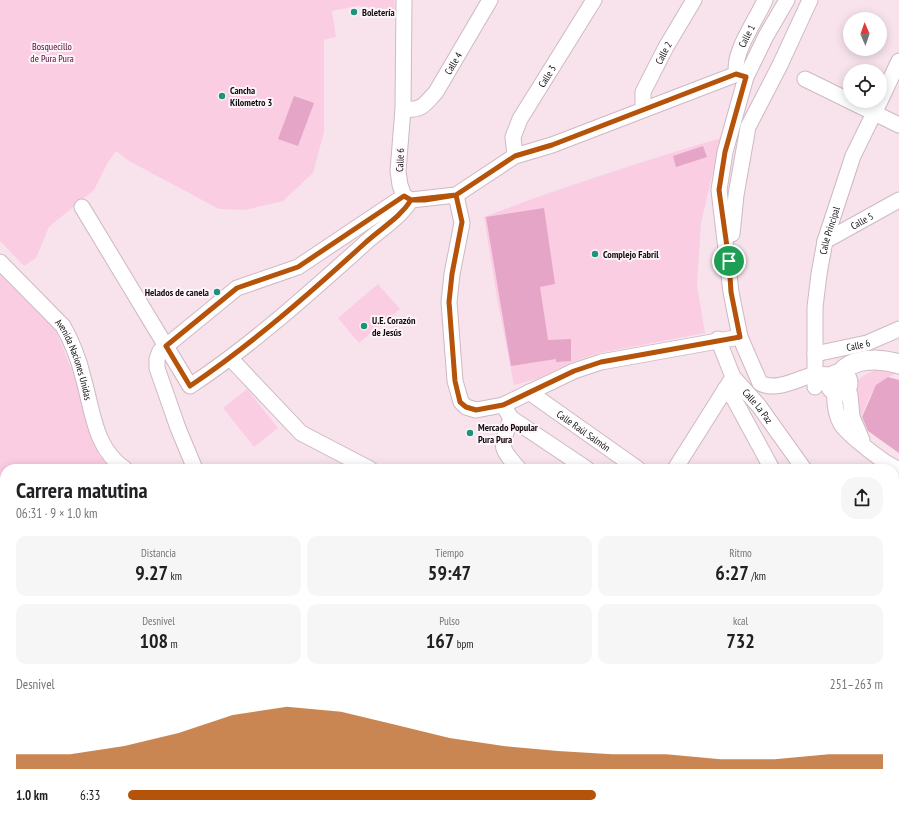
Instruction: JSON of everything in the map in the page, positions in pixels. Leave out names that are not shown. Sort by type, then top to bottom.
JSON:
[{"type":"main road","points":[[830,378],[898,363]]},
{"type":"street","name":"Calle 6","points":[[404,0],[403,109],[398,171],[400,185],[408,198]]},
{"type":"street","name":"Calle 4","points":[[403,109],[416,110],[424,106],[436,92],[490,0]]},
{"type":"street","name":"Calle 3","points":[[515,156],[513,137],[520,119],[594,0]]},
{"type":"street","name":"Calle 2","points":[[643,109],[643,92],[666,47],[694,0]]},
{"type":"street","name":"Calle 1","points":[[741,76],[736,63],[739,52],[765,0]]},
{"type":"street","points":[[456,195],[462,222],[452,274],[449,302],[455,381],[460,402],[466,407],[476,410],[503,405],[529,392],[601,362],[718,339],[740,337],[731,292],[729,261],[719,190],[725,152],[741,76],[787,0]]},
{"type":"street","points":[[729,261],[736,195],[748,127],[810,0]]},
{"type":"street","name":"Calle Principal","points":[[887,91],[893,82],[899,61]]},
{"type":"street","points":[[194,464],[178,428],[157,368],[157,359],[160,351],[237,288],[298,267],[408,198],[456,195],[515,156],[552,145],[643,109],[741,76]]},
{"type":"street","points":[[805,79],[843,93]]},
{"type":"street","name":"Calle Principal","points":[[877,108],[853,156],[825,241],[815,308],[830,378],[834,406],[842,425],[888,464]]},
{"type":"street","points":[[881,108],[899,126]]},
{"type":"street","points":[[82,207],[190,386],[231,359],[404,211],[408,198]]},
{"type":"street","name":"Calle 5","points":[[825,241],[899,200]]},
{"type":"street","name":"Avenida Naciones Unidas","points":[[0,262],[63,326],[69,336],[80,366],[100,442],[114,461],[118,464]]},
{"type":"street","name":"Calle 6","points":[[740,337],[760,383],[765,386],[773,386],[830,378],[868,342],[899,329]]},
{"type":"street","name":"Calle La Paz","points":[[718,339],[729,383],[759,406],[800,464]]},
{"type":"street","points":[[231,359],[301,433],[360,464]]},
{"type":"street","points":[[678,464],[729,383]]},
{"type":"street","points":[[729,383],[734,399],[769,464]]},
{"type":"street","name":"Calle Raúl Salmón","points":[[529,392],[631,464]]},
{"type":"street","points":[[503,405],[511,418],[580,464]]},
{"type":"street","points":[[511,418],[503,442],[503,450],[514,464]]},
{"type":"green space","name":"Bosquecillo de Pura Pura","points":[[0,0],[394,0],[395,10],[357,6],[332,11],[336,37],[324,40],[324,132],[313,173],[283,201],[245,210],[219,209],[129,161],[116,151],[107,164],[94,190],[49,227],[36,258],[24,266],[0,241]]},
{"type":"green space","name":"Complejo Fabril","points":[[721,138],[701,223],[697,285],[705,333],[599,353],[572,362],[537,379],[514,385],[497,298],[484,217],[602,175]]},
{"type":"green space","points":[[0,269],[20,288],[57,333],[77,383],[91,435],[99,455],[107,464],[0,464]]},
{"type":"green space","points":[[378,284],[400,309],[359,343],[338,318]]},
{"type":"green space","points":[[883,368],[898,373],[882,381],[872,392],[859,422],[854,402],[854,387],[857,381],[863,376]]},
{"type":"green space","points":[[247,389],[278,428],[254,447],[223,408]]},
{"type":"building","points":[[294,96],[314,103],[298,146],[278,139]]},
{"type":"building","points":[[703,146],[707,157],[676,167],[673,156]]},
{"type":"building","points":[[544,208],[555,284],[540,287],[548,340],[571,339],[571,361],[556,362],[556,359],[511,366],[486,217]]},
{"type":"building","points":[[888,377],[899,380],[899,453],[868,431],[862,417],[876,385]]},
{"type":"place","name":"Boletería","points":[[354,12]]},
{"type":"place","name":"Cancha Kilometro 3","points":[[222,96]]},
{"type":"place","name":"Complejo Fabril","points":[[595,254]]},
{"type":"place","name":"Helados de canela","points":[[217,292]]},
{"type":"place","name":"U.E. Corazón de Jesús","points":[[364,326]]},
{"type":"place","name":"Mercado Popular Pura Pura","points":[[470,433]]},
{"type":"route","points":[[729,261],[719,190],[725,152],[746,77],[736,74],[552,145],[515,156],[456,195],[425,200],[411,200],[404,196],[298,267],[237,288],[166,346],[190,386],[231,359],[368,240],[404,211],[411,200],[425,200],[456,195],[462,222],[452,274],[449,302],[455,381],[460,402],[466,407],[476,410],[503,405],[574,371],[601,362],[718,339],[740,337],[731,292],[729,261]]}]
